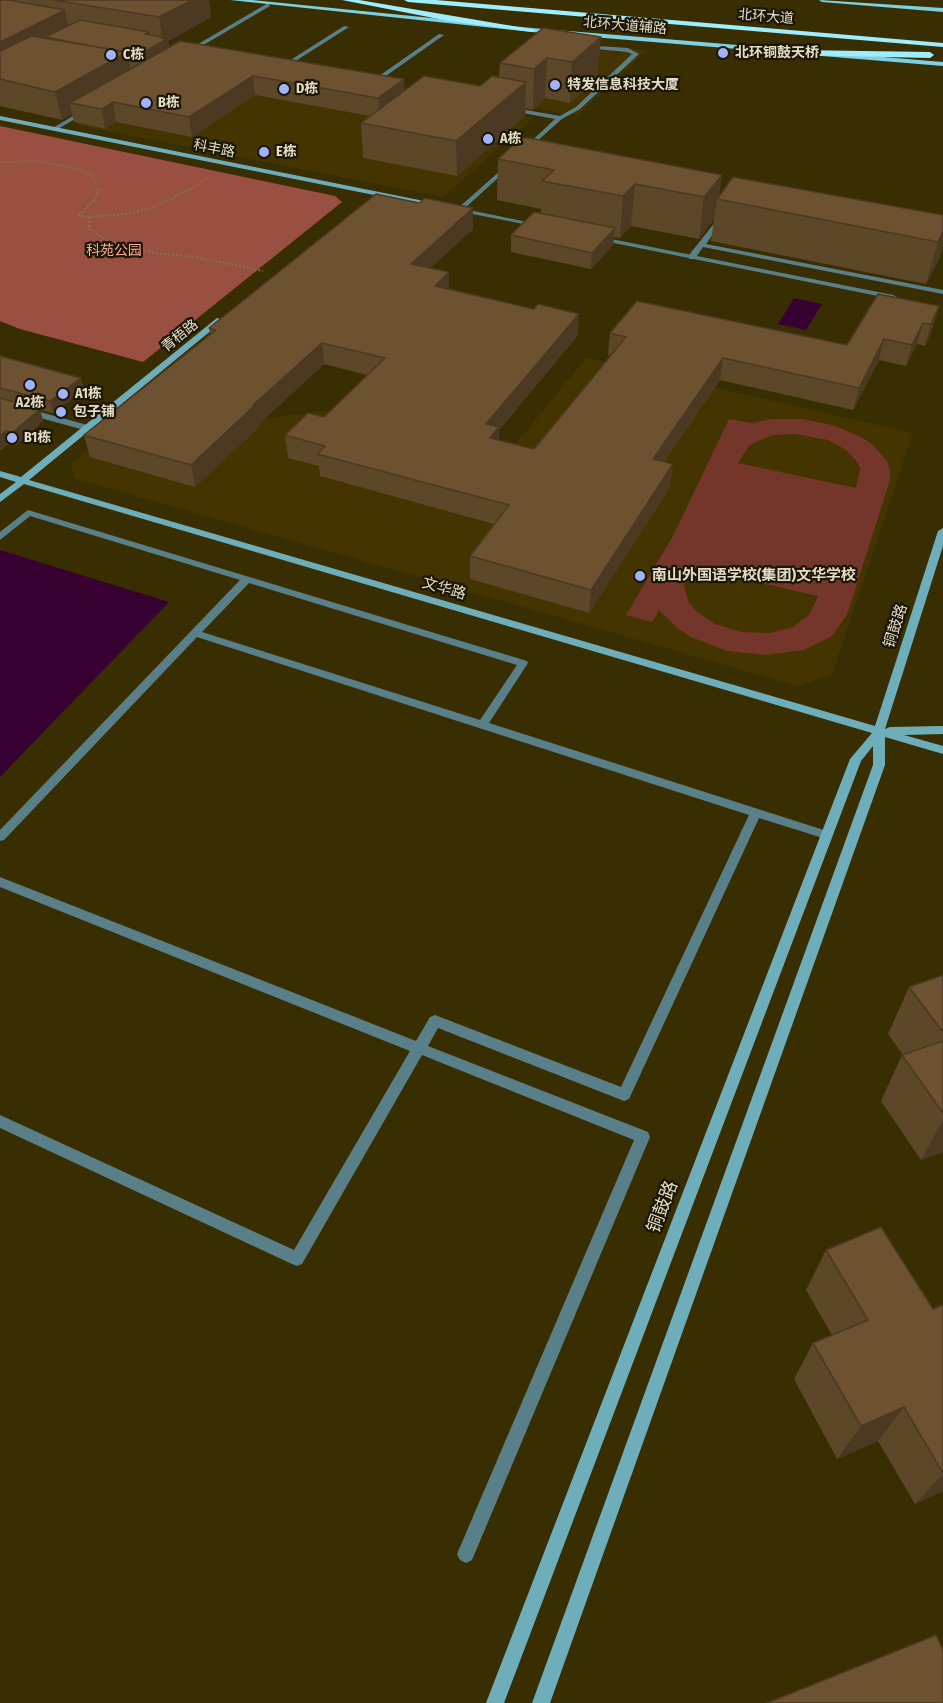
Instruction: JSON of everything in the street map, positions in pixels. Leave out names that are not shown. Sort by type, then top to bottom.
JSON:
[{"type":"highway","points":[[346,0],[449,19],[532,30]]},
{"type":"highway","name":"北环大道","points":[[408,0],[943,45]]},
{"type":"highway","points":[[797,53],[943,55]]},
{"type":"main road","name":"北环大道辅路","points":[[233,0],[532,30],[943,64]]},
{"type":"main road","points":[[822,0],[910,4],[943,10]]},
{"type":"street","points":[[185,53],[268,5]]},
{"type":"street","points":[[281,68],[346,27]]},
{"type":"street","points":[[371,84],[441,35]]},
{"type":"street","points":[[628,50],[633,39]]},
{"type":"street","points":[[522,153],[560,118],[578,108],[636,55],[634,51],[628,50],[582,46]]},
{"type":"street","points":[[176,50],[199,54]]},
{"type":"street","points":[[270,66],[292,70]]},
{"type":"street","points":[[360,82],[383,86]]},
{"type":"street","points":[[54,129],[91,108]]},
{"type":"street","points":[[506,108],[560,118]]},
{"type":"street","name":"科丰路","points":[[0,118],[459,210]]},
{"type":"street","points":[[459,210],[514,160]]},
{"type":"street","points":[[506,167],[518,169]]},
{"type":"street","points":[[368,201],[377,194]]},
{"type":"street","points":[[692,257],[728,208]]},
{"type":"street","points":[[459,210],[541,226]]},
{"type":"street","points":[[588,236],[897,298]]},
{"type":"street","points":[[701,245],[943,292]]},
{"type":"street","name":"青梧路","points":[[0,499],[224,318]]},
{"type":"street","points":[[0,404],[88,428]]},
{"type":"street","name":"文华路","points":[[0,474],[943,750]]},
{"type":"street","points":[[0,537],[28,513],[523,663],[482,725]]},
{"type":"street","name":"铜鼓路","points":[[541,1703],[879,765],[879,732],[943,531]]},
{"type":"street","points":[[0,837],[247,579]]},
{"type":"street","points":[[195,633],[826,835]]},
{"type":"street","points":[[879,732],[943,730]]},
{"type":"street","name":"铜鼓路","points":[[495,1703],[856,759],[879,732]]},
{"type":"street","points":[[0,1121],[297,1259],[435,1021],[624,1095],[756,813]]},
{"type":"street","points":[[0,882],[643,1137],[466,1554]]},
{"type":"path","points":[[0,162],[38,161],[61,164],[92,175],[99,189],[95,199],[79,215],[89,217],[127,214],[168,202],[213,174]]},
{"type":"path","points":[[89,217],[89,229],[108,241],[124,246],[161,254],[196,257],[263,271]]},
{"type":"shaded area","points":[[81,38],[533,118],[443,197],[77,125],[160,76]]},
{"type":"shaded area","points":[[555,42],[647,50],[578,115],[484,101]]},
{"type":"shaded area","points":[[794,298],[822,304],[806,330],[778,324]]},
{"type":"shaded area","name":"南山外国语学校(集团)文华学校","points":[[586,358],[913,433],[832,674],[798,686],[74,478],[71,464],[158,392],[259,419],[359,407],[514,446]]},
{"type":"shaded area","points":[[729,419],[752,423],[771,419],[802,419],[833,425],[872,444],[887,461],[890,470],[890,480],[847,615],[832,636],[804,650],[766,655],[727,651],[691,637],[677,628],[659,610],[652,622],[626,615],[673,536]],"holes":[[[795,434],[828,440],[846,450],[860,468],[856,488],[738,463],[749,446],[756,442],[773,435]],[[691,567],[818,596],[818,597],[809,615],[793,627],[769,633],[741,632],[715,624],[696,611],[689,603],[684,586]]]},
{"type":"shaded area","points":[[0,550],[169,602],[0,777]]},
{"type":"green space","name":"科苑公园","points":[[0,126],[335,196],[342,202],[143,362],[20,329],[0,321]]},
{"type":"building","points":[[0,0],[8,0],[65,10],[0,42]]},
{"type":"building","points":[[54,0],[192,0],[159,17]]},
{"type":"building","points":[[80,20],[149,32],[145,34],[167,39],[139,55],[45,37]]},
{"type":"building","points":[[543,28],[601,37],[572,62],[547,58],[534,69],[500,63]]},
{"type":"building","points":[[31,36],[128,52],[55,92],[0,79],[0,51]]},
{"type":"building","points":[[180,41],[404,79],[378,98],[253,76],[189,117],[113,102],[102,109],[70,103]]},
{"type":"building","points":[[424,76],[480,86],[492,76],[526,82],[456,141],[361,123]]},
{"type":"building","points":[[521,138],[722,175],[704,197],[635,184],[623,196],[542,181],[554,170],[498,159]]},
{"type":"building","points":[[733,177],[943,215],[943,231],[938,242],[717,199]]},
{"type":"building","points":[[376,194],[419,203],[425,198],[473,208],[411,264],[449,272],[435,286],[534,309],[538,304],[579,314],[486,424],[499,427],[490,438],[534,449],[626,337],[610,333],[637,301],[847,345],[878,294],[939,306],[931,324],[923,323],[912,345],[884,339],[859,388],[723,358],[653,459],[673,464],[591,590],[470,556],[509,505],[317,454],[325,446],[285,435],[308,413],[324,417],[385,358],[322,343],[191,465],[84,435],[216,330],[209,328]]},
{"type":"building","points":[[534,212],[615,228],[592,253],[511,235]]},
{"type":"building","points":[[0,356],[81,378],[50,401],[0,388]]},
{"type":"building","points":[[0,398],[40,409],[12,433],[6,431],[0,436]]},
{"type":"building","points":[[943,975],[943,1032],[909,987]]},
{"type":"building","points":[[943,1041],[943,1113],[902,1055]]},
{"type":"building","points":[[881,1227],[933,1309],[943,1305],[943,1473],[904,1407],[861,1426],[813,1343],[868,1320],[826,1250]]},
{"type":"building","points":[[936,1635],[943,1650],[943,1703],[767,1703]]},
{"type":"place","name":"北环铜鼓天桥","points":[[723,53]]},
{"type":"place","name":"C栋","points":[[111,55]]},
{"type":"place","name":"特发信息科技大厦","points":[[555,85]]},
{"type":"place","name":"D栋","points":[[284,89]]},
{"type":"place","name":"B栋","points":[[146,103]]},
{"type":"place","name":"A栋","points":[[488,139]]},
{"type":"place","name":"E栋","points":[[264,152]]},
{"type":"place","name":"A2栋","points":[[30,385]]},
{"type":"place","name":"A1栋","points":[[63,394]]},
{"type":"place","name":"包子铺","points":[[61,412]]},
{"type":"place","name":"B1栋","points":[[12,438]]},
{"type":"place","name":"南山外国语学校(集团)文华学校","points":[[640,576]]}]
